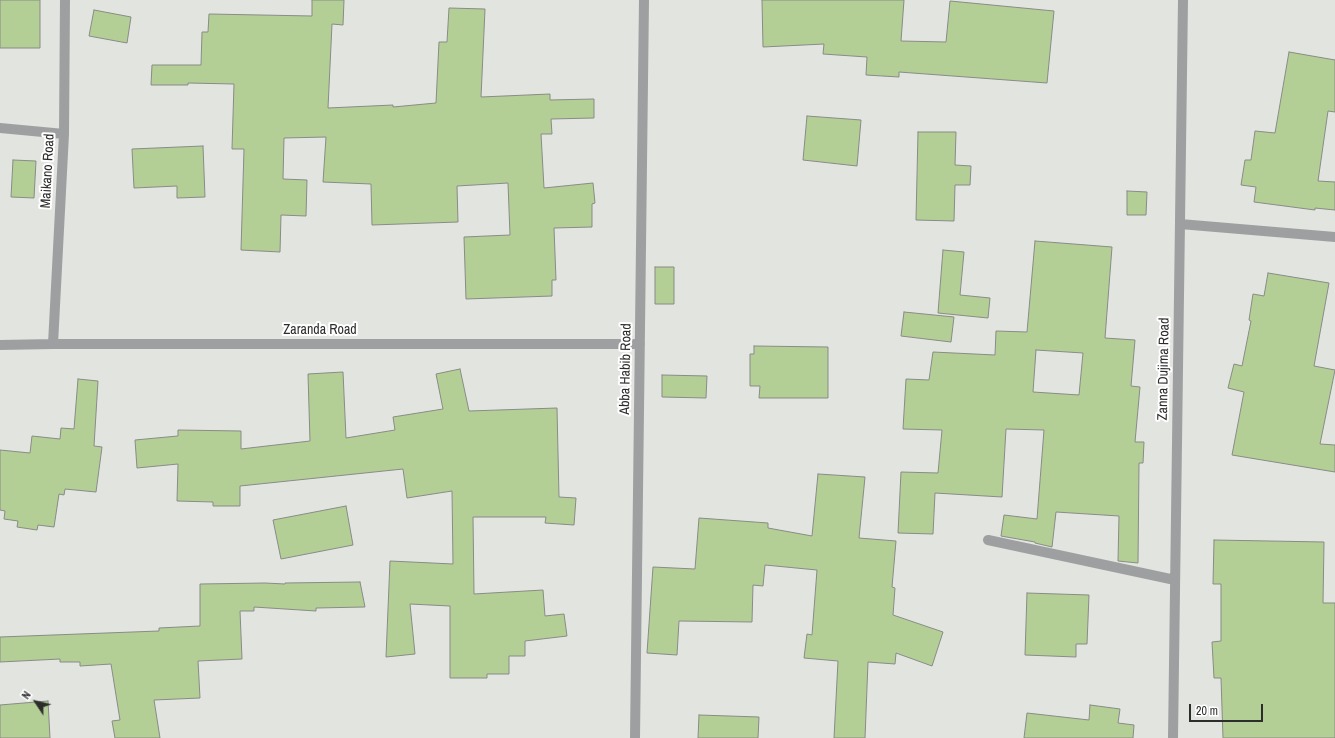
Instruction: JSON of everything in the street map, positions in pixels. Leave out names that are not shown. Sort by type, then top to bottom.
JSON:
[{"type":"street","name":"Maikano Road","points":[[52,344],[64,134],[65,0]]},
{"type":"street","name":"Abba Habib Road","points":[[636,738],[644,0]]},
{"type":"street","name":"Zanna Dujima Road","points":[[1173,738],[1183,0]]},
{"type":"street","points":[[0,128],[64,134]]},
{"type":"street","points":[[1180,224],[1335,237]]},
{"type":"street","name":"Zaranda Road","points":[[0,346],[52,344],[640,344]]},
{"type":"street","points":[[988,540],[1175,580]]},
{"type":"building","points":[[0,0],[40,0],[40,48],[0,48]]},
{"type":"building","points":[[312,0],[344,0],[343,25],[332,24],[328,108],[393,105],[393,107],[436,103],[439,42],[447,42],[449,8],[485,9],[481,97],[550,94],[550,100],[594,99],[594,118],[551,119],[552,134],[541,134],[544,188],[593,183],[595,203],[592,204],[592,227],[554,228],[556,280],[552,280],[552,296],[466,299],[464,237],[510,235],[508,183],[457,186],[458,222],[372,225],[371,184],[323,182],[326,137],[284,138],[283,179],[307,180],[306,216],[281,215],[280,252],[241,250],[244,149],[232,149],[234,84],[188,83],[188,85],[151,85],[152,65],[201,65],[202,32],[208,32],[209,14],[312,16]]},
{"type":"building","points":[[762,0],[904,0],[901,41],[946,42],[950,1],[1054,11],[1047,83],[899,72],[899,77],[866,75],[867,57],[823,54],[824,44],[763,47]]},
{"type":"building","points":[[94,10],[131,17],[127,43],[89,36]]},
{"type":"building","points":[[1289,52],[1335,60],[1335,112],[1328,111],[1318,181],[1335,182],[1335,210],[1315,208],[1315,210],[1254,202],[1256,187],[1241,185],[1245,160],[1251,160],[1255,131],[1275,133]]},
{"type":"building","points":[[807,116],[861,120],[857,166],[803,160]]},
{"type":"building","points":[[918,132],[956,132],[955,165],[971,166],[970,185],[955,185],[954,221],[916,220]]},
{"type":"building","points":[[203,146],[205,197],[177,198],[177,186],[134,188],[132,149]]},
{"type":"building","points":[[13,160],[36,161],[34,198],[11,197]]},
{"type":"building","points":[[1127,191],[1147,192],[1146,215],[1127,215]]},
{"type":"building","points":[[1035,241],[1112,247],[1105,338],[1135,340],[1131,386],[1140,387],[1135,442],[1144,442],[1143,463],[1139,463],[1138,563],[1118,561],[1119,516],[1056,512],[1052,547],[1035,542],[1001,536],[1004,515],[1037,519],[1044,430],[1006,429],[1002,497],[935,493],[933,534],[898,533],[901,472],[938,473],[942,430],[903,429],[906,379],[929,380],[933,352],[995,355],[996,331],[1027,332]],"holes":[[[1036,350],[1083,353],[1079,395],[1033,392]]]},
{"type":"building","points":[[943,250],[964,252],[960,295],[990,298],[988,318],[938,313]]},
{"type":"building","points":[[655,267],[674,267],[674,304],[655,304]]},
{"type":"building","points":[[1268,273],[1329,283],[1314,366],[1335,370],[1320,444],[1335,445],[1335,472],[1232,455],[1244,392],[1228,388],[1234,364],[1242,366],[1251,321],[1249,320],[1253,294],[1264,296]]},
{"type":"building","points":[[904,312],[954,317],[951,342],[901,336]]},
{"type":"building","points":[[754,346],[828,347],[828,398],[759,398],[760,386],[750,386],[750,354],[754,354]]},
{"type":"building","points":[[460,369],[469,411],[557,408],[559,497],[576,498],[574,525],[545,523],[546,517],[473,517],[474,594],[543,590],[545,616],[564,614],[567,636],[525,641],[525,656],[509,656],[509,674],[487,674],[487,678],[450,678],[450,606],[410,604],[415,654],[386,657],[390,561],[453,564],[452,491],[407,498],[403,469],[240,486],[240,506],[213,506],[213,502],[177,501],[178,464],[137,468],[135,440],[178,436],[178,430],[241,431],[241,449],[310,441],[308,374],[343,372],[346,438],[395,430],[393,417],[443,409],[436,374]]},
{"type":"building","points":[[662,375],[707,376],[706,398],[662,397]]},
{"type":"building","points":[[78,379],[98,381],[94,446],[102,447],[96,492],[65,489],[64,495],[59,494],[54,527],[38,525],[37,530],[17,527],[18,521],[4,519],[5,511],[0,510],[0,450],[30,453],[32,436],[60,439],[61,428],[74,429]]},
{"type":"building","points":[[818,474],[865,477],[859,538],[896,541],[892,587],[895,588],[893,615],[943,632],[932,666],[896,653],[895,664],[868,662],[865,738],[834,738],[838,661],[804,658],[807,634],[812,635],[817,570],[765,565],[763,586],[753,585],[752,622],[679,621],[677,655],[647,653],[653,567],[695,569],[699,518],[768,523],[768,528],[812,536]]},
{"type":"building","points":[[346,506],[353,545],[281,559],[273,520]]},
{"type":"building","points":[[1214,540],[1324,542],[1323,603],[1335,603],[1335,738],[1223,738],[1221,678],[1214,678],[1212,642],[1221,641],[1221,584],[1213,584]]},
{"type":"building","points":[[360,582],[365,607],[316,608],[316,611],[254,607],[254,611],[240,611],[242,659],[198,661],[200,698],[154,700],[160,738],[115,738],[112,721],[120,720],[111,664],[80,666],[80,662],[60,662],[60,659],[0,662],[0,637],[159,631],[159,628],[200,626],[200,584]]},
{"type":"building","points":[[1027,593],[1089,595],[1087,644],[1076,644],[1076,657],[1025,655]]},
{"type":"building","points":[[48,701],[50,738],[0,738],[0,705]]},
{"type":"building","points":[[1090,705],[1120,709],[1118,723],[1134,725],[1133,738],[1024,738],[1027,713],[1089,720]]},
{"type":"building","points":[[699,715],[759,717],[758,738],[698,738]]}]
